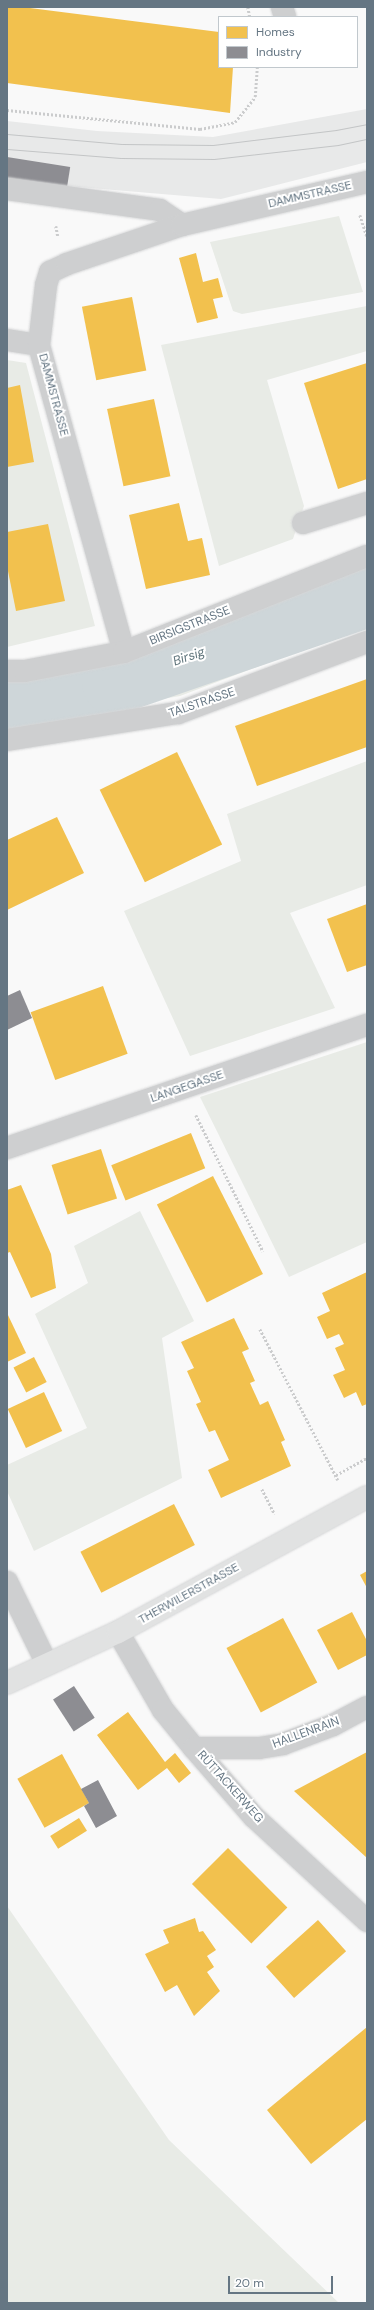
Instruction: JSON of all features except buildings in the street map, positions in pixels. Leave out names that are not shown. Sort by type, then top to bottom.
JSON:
[{"type":"main road","name":"THERWILERSTRASSE","points":[[7,1683],[118,1632],[359,1501]]},
{"type":"street","name":"DAMMSTRASSE","points":[[124,652],[39,345],[46,285],[50,272],[67,264],[182,225],[367,182]]},
{"type":"street","points":[[7,189],[160,210],[182,225]]},
{"type":"street","points":[[7,340],[39,345]]},
{"type":"street","points":[[303,523],[367,503]]},
{"type":"street","name":"BIRSIGSTRASSE","points":[[7,671],[25,671],[124,652],[367,556]]},
{"type":"street","name":"TALSTRASSE","points":[[7,740],[178,713],[367,642]]},
{"type":"street","name":"LANGEGASSE","points":[[7,1148],[367,1025]]},
{"type":"street","points":[[7,1582],[47,1664]]},
{"type":"street","name":"RÜTTACKERWEG","points":[[118,1632],[163,1710],[194,1748],[254,1817],[367,1921]]},
{"type":"street","name":"HALLENRAIN","points":[[194,1748],[259,1748],[283,1744],[333,1725],[367,1707]]},
{"type":"path","points":[[7,110],[200,129],[235,122],[255,97],[257,68]]},
{"type":"path","points":[[182,1088],[263,1251]]},
{"type":"path","points":[[260,1329],[336,1475],[359,1501]]},
{"type":"path","points":[[336,1475],[367,1458]]},
{"type":"shaded area","points":[[367,109],[367,162],[221,199],[67,186],[7,178],[7,121],[97,131],[213,137]]},
{"type":"shaded area","points":[[339,216],[363,292],[242,314],[233,311],[210,242]]},
{"type":"shaded area","points":[[367,306],[367,351],[267,380],[304,506],[293,539],[219,566],[161,345]]},
{"type":"shaded area","points":[[7,360],[26,363],[95,626],[7,647]]},
{"type":"shaded area","points":[[367,564],[367,625],[180,696],[7,725],[7,673],[128,654]]},
{"type":"shaded area","points":[[367,761],[367,885],[290,913],[335,1008],[190,1056],[124,911],[241,861],[227,814]]},
{"type":"shaded area","points":[[367,1042],[367,1242],[289,1277],[200,1097]]},
{"type":"shaded area","points":[[140,1211],[194,1321],[162,1338],[182,1478],[34,1551],[7,1491],[7,1465],[87,1428],[35,1314],[88,1283],[74,1246]]},
{"type":"shaded area","points":[[7,1906],[169,2140],[339,2303],[7,2303]]},
{"type":"waterway","name":"Birsig","points":[[7,702],[113,683],[367,595]]},
{"type":"tram line","points":[[7,134],[122,144],[213,145],[336,130],[367,124]]},
{"type":"tram line","points":[[7,149],[121,158],[214,159],[338,145],[367,139]]}]
